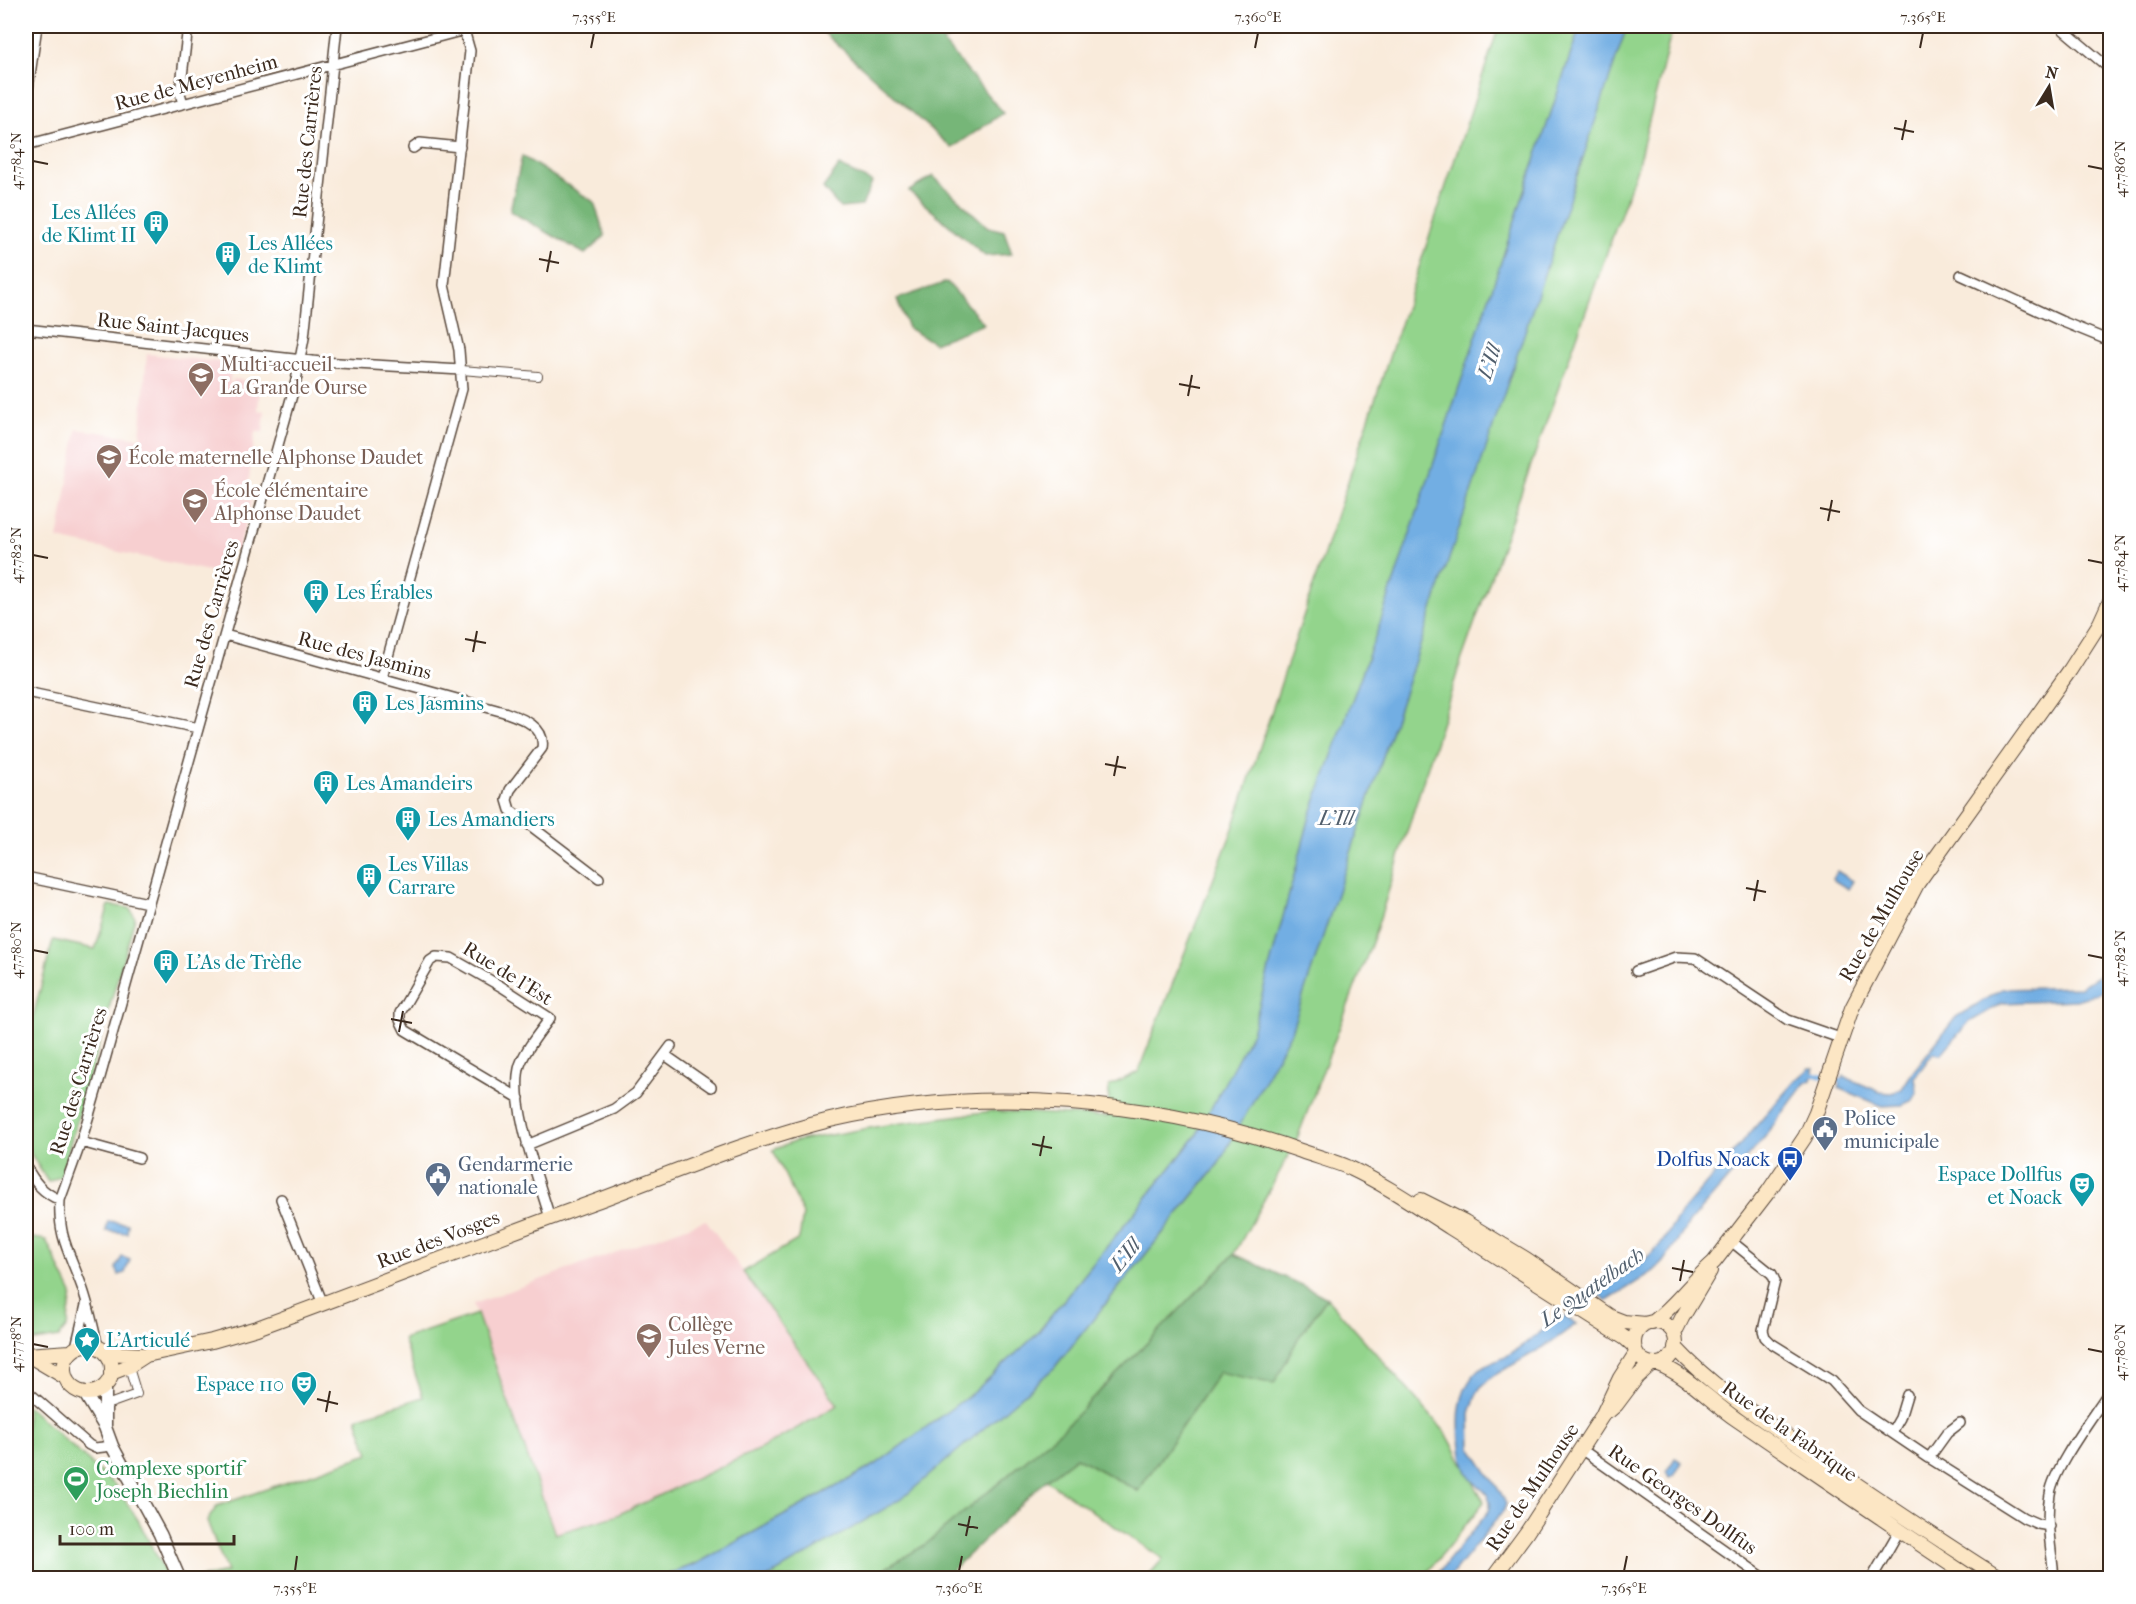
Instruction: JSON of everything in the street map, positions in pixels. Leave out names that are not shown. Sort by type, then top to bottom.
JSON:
[{"type":"main road","name":"Rue de Mulhouse","points":[[1649,1324],[1664,1314],[1714,1262],[1797,1148],[1816,1113],[1826,1088],[1840,1038],[1852,1008],[1917,884],[2070,670],[2100,623],[2110,601]]},
{"type":"main road","name":"Rue des Vosges","points":[[27,1355],[91,1345],[102,1350],[147,1355],[212,1341],[323,1304],[773,1135],[883,1110],[992,1101],[1071,1103],[1142,1111],[1201,1122],[1289,1146],[1350,1168],[1393,1190],[1597,1315]]},
{"type":"main road","name":"Rue de Mulhouse","points":[[1675,1341],[1682,1318],[1707,1279],[1714,1262]]},
{"type":"main road","points":[[1597,1315],[1624,1322],[1665,1325],[1675,1341],[1670,1358],[1654,1364],[1640,1358],[1635,1349],[1597,1315]]},
{"type":"main road","points":[[1635,1349],[1636,1334],[1649,1324]]},
{"type":"main road","name":"Rue de la Fabrique","points":[[1675,1341],[1697,1371],[1738,1403],[1906,1518],[1999,1578]]},
{"type":"main road","points":[[65,1377],[64,1364],[73,1349]]},
{"type":"main road","name":"Rue de Mulhouse","points":[[1493,1578],[1522,1539],[1602,1416],[1635,1349]]},
{"type":"main road","points":[[84,1392],[91,1392],[105,1386],[111,1372],[110,1359],[102,1350]]},
{"type":"main road","name":"Rue des Vosges","points":[[27,1355],[65,1377],[69,1384],[84,1392]]},
{"type":"main road","name":"Rue des Vosges","points":[[111,1372],[129,1366],[147,1355]]},
{"type":"main road","name":"Rue de Mulhouse","points":[[1602,1416],[1616,1404],[1637,1377],[1654,1364]]},
{"type":"main road","name":"Rue de la Fabrique","points":[[1654,1364],[1668,1368],[1729,1414],[1971,1578]]},
{"type":"main road","points":[[1899,1531],[1906,1518]]},
{"type":"street","points":[[26,103],[37,26]]},
{"type":"street","points":[[183,104],[180,93],[188,26]]},
{"type":"street","name":"Rue des Carrières","points":[[60,1200],[81,1142],[301,360],[338,26]]},
{"type":"street","name":"Rue de Meyenheim","points":[[26,145],[480,26]]},
{"type":"street","points":[[2059,26],[2110,69]]},
{"type":"street","points":[[382,678],[462,389],[461,370],[444,285],[470,51],[464,30]]},
{"type":"street","points":[[413,148],[420,143],[460,147]]},
{"type":"street","points":[[1961,274],[2061,321],[2110,341]]},
{"type":"street","name":"Rue Saint-Jacques","points":[[26,329],[301,360],[461,370]]},
{"type":"street","points":[[461,370],[538,376]]},
{"type":"street","name":"Rue des Jasmins","points":[[225,635],[504,712],[530,722],[541,734],[542,748],[510,790],[507,801],[510,810],[599,878]]},
{"type":"street","points":[[26,692],[198,728]]},
{"type":"street","points":[[26,877],[148,903]]},
{"type":"street","name":"Rue de l'Est","points":[[519,1098],[405,1030],[400,1020],[400,1013],[430,961],[436,957],[451,958],[550,1018],[525,1055],[518,1077],[519,1098],[527,1144],[550,1218]]},
{"type":"street","points":[[1636,971],[1676,957],[1695,958],[1788,1020],[1840,1038]]},
{"type":"street","points":[[527,1144],[614,1109],[636,1093],[671,1046]]},
{"type":"street","points":[[665,1055],[711,1087]]},
{"type":"street","points":[[503,1089],[518,1077]]},
{"type":"street","points":[[81,1142],[139,1158]]},
{"type":"street","points":[[26,1166],[36,1184],[50,1196],[60,1200],[58,1221],[61,1233],[83,1289],[102,1350]]},
{"type":"street","points":[[281,1199],[323,1304]]},
{"type":"street","points":[[1731,1241],[1772,1274],[1775,1281],[1763,1330],[1765,1337],[1771,1343],[1833,1381],[1858,1410],[1929,1458],[2024,1518],[2050,1526]]},
{"type":"street","points":[[73,1349],[86,1303]]},
{"type":"street","points":[[109,1404],[137,1394],[130,1371]]},
{"type":"street","points":[[105,1386],[105,1427]]},
{"type":"street","points":[[26,1390],[88,1445],[95,1448],[112,1446]]},
{"type":"street","points":[[2054,1578],[2050,1494],[2056,1474],[2110,1390]]},
{"type":"street","points":[[84,1392],[105,1427],[112,1446],[160,1534],[180,1578]]},
{"type":"street","points":[[1892,1432],[1900,1419],[1907,1395]]},
{"type":"street","points":[[1929,1458],[1947,1433],[1960,1423]]},
{"type":"street","name":"Rue Georges Dollfus","points":[[1581,1449],[1764,1578]]},
{"type":"street","points":[[1872,1578],[1899,1531]]},
{"type":"shaded area","points":[[147,354],[231,363],[230,383],[233,383],[233,379],[257,382],[260,386],[258,410],[265,411],[263,432],[255,432],[246,499],[252,500],[238,550],[227,549],[223,574],[58,539],[77,429],[140,438]]},
{"type":"shaded area","name":"Collège Jules Verne","points":[[706,1220],[839,1405],[762,1448],[615,1516],[554,1534],[473,1304]]},
{"type":"green space","points":[[792,26],[990,26],[942,41],[1003,113],[952,148],[821,30]]},
{"type":"green space","points":[[1499,26],[1673,26],[1637,168],[1460,664],[1373,940],[1295,1144],[1234,1254],[1064,1428],[925,1545],[869,1578],[767,1578],[1054,1368],[1219,1163],[1238,1126],[1206,1116],[1196,1136],[1035,1336],[975,1391],[875,1465],[698,1563],[659,1578],[197,1578],[227,1572],[207,1521],[217,1506],[369,1454],[357,1418],[423,1397],[403,1339],[477,1314],[555,1534],[615,1516],[762,1448],[838,1405],[743,1272],[799,1239],[803,1214],[773,1150],[796,1141],[887,1125],[992,1111],[1108,1117],[1109,1086],[1138,1072],[1231,834]]},
{"type":"green space","points":[[522,156],[594,202],[605,236],[585,254],[510,211]]},
{"type":"green space","points":[[839,166],[872,182],[862,206],[840,208],[823,188]]},
{"type":"green space","points":[[933,176],[988,227],[1004,231],[1012,254],[985,256],[909,191]]},
{"type":"green space","points":[[947,282],[984,324],[934,343],[908,328],[897,299]]},
{"type":"green space","points":[[109,905],[130,908],[135,918],[61,1176],[48,1182],[26,1146],[26,1044],[53,940],[95,949]]},
{"type":"green space","points":[[26,1237],[46,1240],[72,1294],[67,1327],[59,1337],[35,1341],[26,1340]]},
{"type":"green space","points":[[1234,1254],[1327,1298],[1299,1337],[1274,1384],[1219,1372],[1138,1491],[1076,1457],[1046,1480],[944,1578],[869,1578],[925,1545],[1064,1428]]},
{"type":"green space","points":[[1327,1298],[1446,1433],[1484,1502],[1423,1578],[1383,1578],[1370,1573],[1364,1578],[1146,1578],[1163,1559],[1046,1480],[1076,1457],[1138,1491],[1219,1372],[1299,1337]]},
{"type":"green space","name":"Complexe sportif Joseph Biechlin","points":[[26,1405],[115,1485],[138,1520],[168,1578],[26,1578]]},
{"type":"water","name":"L'Ill","points":[[1580,26],[1627,26],[1291,1032],[1219,1163],[1054,1368],[903,1498],[767,1578],[659,1578],[698,1563],[875,1465],[975,1391],[1035,1336],[1196,1136],[1252,1032],[1310,816],[1378,629]]},
{"type":"water","points":[[1837,871],[1853,881],[1848,889],[1832,879]]},
{"type":"water","points":[[2110,960],[2110,985],[2099,993],[2076,1000],[2002,1003],[1968,1023],[1941,1054],[1933,1053],[1915,1077],[1917,1093],[1913,1100],[1902,1105],[1882,1106],[1839,1088],[1843,1076],[1880,1092],[1891,1093],[1901,1090],[1956,1017],[2002,989],[2080,987],[2104,972]]},
{"type":"water","points":[[1810,1068],[1815,1068],[1811,1080],[1805,1083],[1764,1138],[1690,1222],[1663,1262],[1654,1271],[1607,1301],[1597,1292],[1638,1266],[1662,1243],[1680,1214],[1794,1082]]},
{"type":"water","points":[[108,1221],[128,1224],[127,1233],[106,1231]]},
{"type":"water","points":[[122,1257],[130,1260],[125,1273],[119,1275],[116,1268]]},
{"type":"water","points":[[1562,1315],[1576,1324],[1547,1345],[1493,1376],[1480,1388],[1475,1398],[1470,1413],[1471,1448],[1506,1504],[1504,1510],[1449,1578],[1434,1578],[1489,1511],[1490,1505],[1487,1495],[1471,1479],[1463,1461],[1459,1418],[1465,1390],[1482,1367],[1507,1356]]},
{"type":"water","points":[[1675,1458],[1682,1462],[1674,1476],[1669,1478],[1666,1472]]},
{"type":"waterway","name":"Le Quatelbach","points":[[1811,1074],[1844,1082]]},
{"type":"place","name":"Les Allées de Klimt II","points":[[156,246]]},
{"type":"place","name":"Les Allées de Klimt","points":[[228,277]]},
{"type":"place","name":"Multi-accueil La Grande Ourse","points":[[201,398]]},
{"type":"place","name":"École maternelle Alphonse Daudet","points":[[109,480]]},
{"type":"place","name":"École élémentaire Alphonse Daudet","points":[[195,524]]},
{"type":"place","name":"Les Érables","points":[[316,615]]},
{"type":"place","name":"Les Jasmins","points":[[365,726]]},
{"type":"place","name":"Les Amandeirs","points":[[326,806]]},
{"type":"place","name":"Les Amandiers","points":[[408,842]]},
{"type":"place","name":"Les Villas Carrare","points":[[369,899]]},
{"type":"place","name":"L'As de Trèfle","points":[[166,985]]},
{"type":"place","name":"Police municipale","points":[[1825,1152]]},
{"type":"place","name":"Dolfus Noack","points":[[1790,1182]]},
{"type":"place","name":"Gendarmerie nationale","points":[[438,1198]]},
{"type":"place","name":"Espace Dollfus et Noack","points":[[2082,1208]]},
{"type":"place","name":"Collège Jules Verne","points":[[649,1359]]},
{"type":"place","name":"L’Articulé","points":[[87,1363]]},
{"type":"place","name":"Espace 110","points":[[304,1407]]},
{"type":"place","name":"Complexe sportif Joseph Biechlin","points":[[76,1502]]}]
